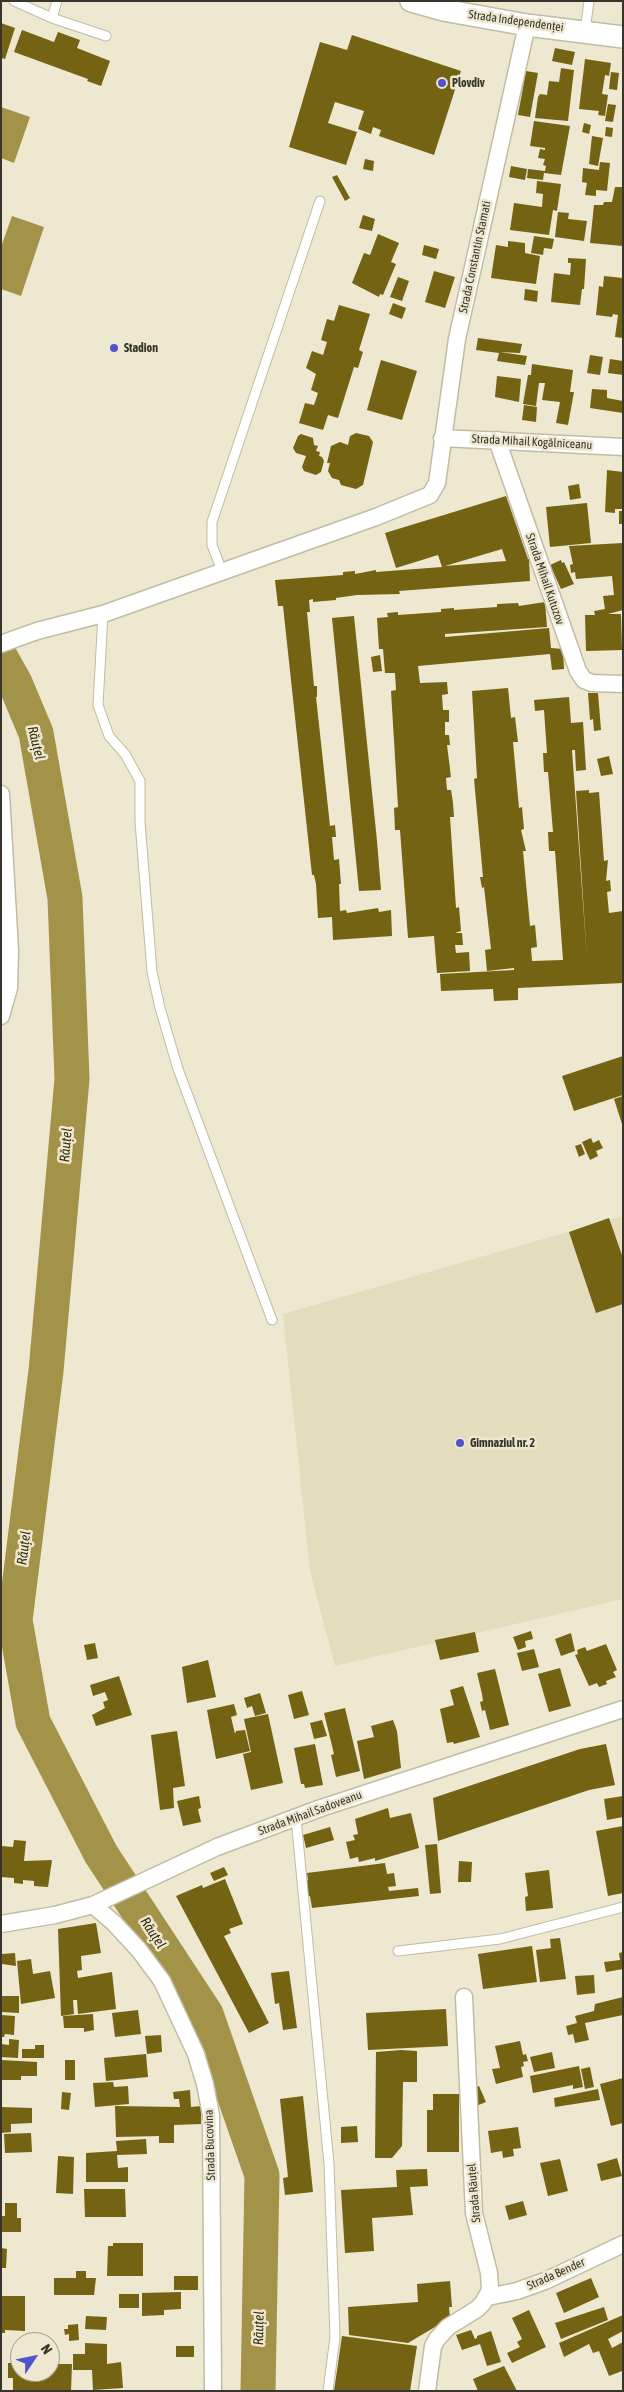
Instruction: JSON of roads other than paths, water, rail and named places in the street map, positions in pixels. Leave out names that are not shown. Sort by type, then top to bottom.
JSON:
[{"type":"street","name":"Strada Independenței","points":[[410,1],[443,10],[526,25],[623,37]]},
{"type":"street","name":"Strada Constantin Stamati","points":[[222,571],[411,504],[426,498],[434,490],[440,467],[442,438],[457,339],[526,25]]},
{"type":"street","name":"Strada Mihail Kogălniceanu","points":[[442,438],[623,447]]},
{"type":"street","name":"Strada Mihail Kutuzov","points":[[497,440],[578,670],[584,680],[592,683],[623,684]]},
{"type":"street","points":[[1,644],[18,637],[103,614],[222,571]]},
{"type":"street","points":[[1,794],[10,950],[9,988],[1,1016]]},
{"type":"street","name":"Strada Mihail Sadoveanu","points":[[1,1924],[55,1915],[97,1902],[217,1847],[296,1818],[623,1709]]},
{"type":"street","name":"Strada Bucovina","points":[[97,1902],[139,1950],[162,1981],[196,2054],[205,2084],[211,2115],[213,2391]]},
{"type":"street","name":"Strada Răuțel","points":[[464,1997],[474,2213],[491,2281],[488,2297]]},
{"type":"street","name":"Strada Bender","points":[[488,2297],[517,2291],[545,2281],[623,2244]]},
{"type":"street","points":[[427,2391],[433,2346],[437,2339],[448,2327],[477,2310],[488,2297]]},
{"type":"lane","points":[[14,1],[52,18],[106,36]]},
{"type":"lane","points":[[52,18],[57,1]]},
{"type":"lane","points":[[585,31],[589,1]]},
{"type":"lane","points":[[222,571],[212,545],[212,522],[320,201]]},
{"type":"lane","points":[[103,614],[98,705],[110,736],[125,754],[140,781],[140,822],[152,972],[160,1008],[178,1069],[272,1320]]},
{"type":"lane","points":[[296,1818],[329,2164],[335,2337],[328,2391]]},
{"type":"lane","points":[[398,1951],[500,1939],[623,1907]]},
{"type":"waterway","name":"Răuțel","points":[[1,658],[15,683],[36,733],[65,898],[72,1079],[46,1371],[15,1620],[33,1722],[101,1854],[206,2014],[262,2175],[258,2391]]},
{"type":"place","name":"Plovdiv","points":[[442,83]]},
{"type":"place","name":"Stadion","points":[[114,348]]},
{"type":"place","name":"Gimnaziul nr. 2","points":[[460,1443]]}]
